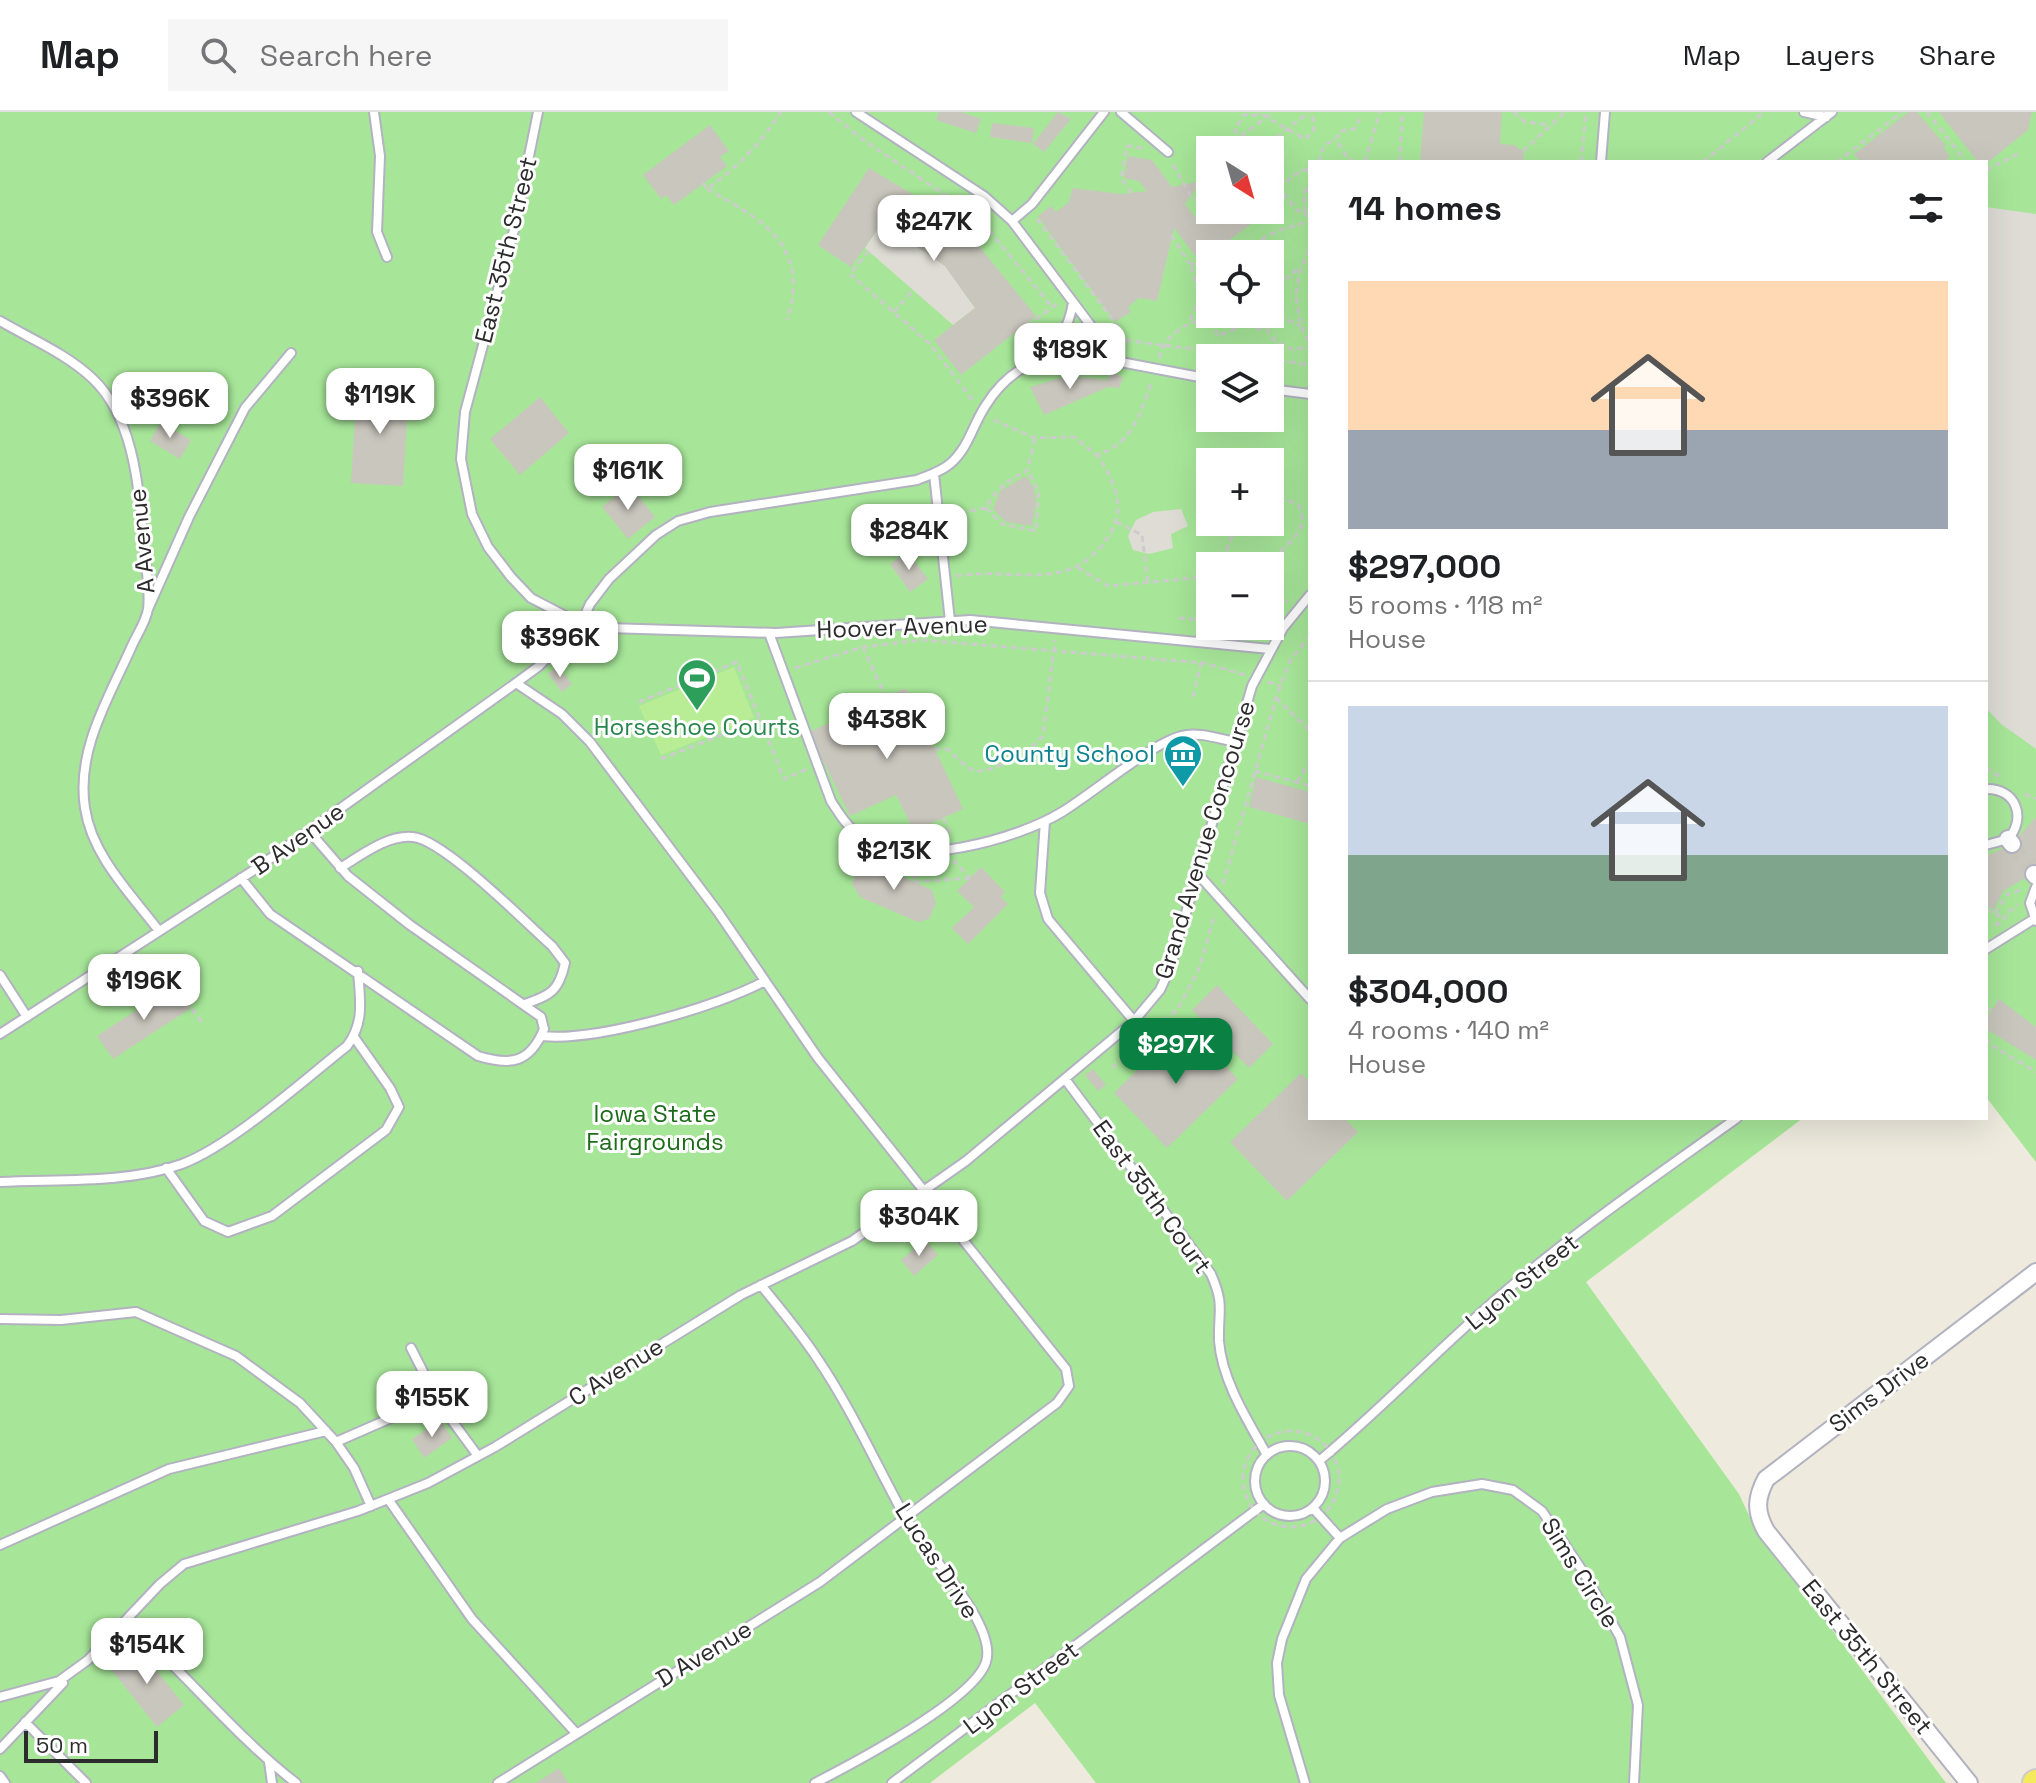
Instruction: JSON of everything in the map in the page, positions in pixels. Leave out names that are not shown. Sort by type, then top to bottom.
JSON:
[{"type":"street","name":"Sims Drive","points":[[1766,1531],[1757,1507],[1766,1479],[2036,1272]]},
{"type":"street","name":"East 35th Street","points":[[1766,1531],[1969,1783]]},
{"type":"lane","points":[[374,112],[380,156],[377,232],[387,257]]},
{"type":"lane","name":"East 35th Street","points":[[538,112],[514,230],[465,412],[461,459],[466,496],[488,547],[531,598],[581,624]]},
{"type":"lane","points":[[856,112],[984,196],[1012,221],[1119,363]]},
{"type":"lane","points":[[1012,221],[1028,207],[1104,112]]},
{"type":"lane","points":[[1121,112],[1168,152]]},
{"type":"lane","points":[[1601,160],[1605,112]]},
{"type":"lane","points":[[1804,112],[1829,114]]},
{"type":"lane","points":[[1770,160],[1829,114]]},
{"type":"lane","points":[[950,621],[934,474],[952,463],[967,444],[985,406],[1011,377],[1037,361],[1058,342],[1070,323],[1071,298]]},
{"type":"lane","name":"A Avenue","points":[[0,321],[79,367],[109,398],[124,431],[136,474],[148,610],[85,758],[83,781],[85,810],[93,838],[107,863],[159,931]]},
{"type":"lane","points":[[148,610],[189,517],[245,408],[291,353]]},
{"type":"lane","points":[[1037,361],[1056,354],[1073,353],[1196,377]]},
{"type":"lane","points":[[1284,391],[1308,394]]},
{"type":"lane","name":"B Avenue","points":[[0,1034],[241,878],[516,683],[581,624],[590,604],[609,579],[656,535],[678,521],[710,512],[917,480],[934,474]]},
{"type":"lane","name":"Grand Avenue Concourse","points":[[1079,1067],[1134,1021],[1160,990],[1170,968],[1256,678],[1270,649],[1308,598]]},
{"type":"lane","name":"Hoover Avenue","points":[[581,624],[607,628],[769,633],[950,621],[1270,649]]},
{"type":"lane","points":[[769,633],[831,801],[844,822],[864,839],[888,849],[928,851],[956,847],[1045,821],[1169,741],[1194,735],[1236,742]]},
{"type":"lane","points":[[516,683],[562,714],[590,742],[818,1058],[923,1193]]},
{"type":"lane","points":[[1988,787],[2011,797],[2018,814],[2018,823],[2010,842],[1988,845]]},
{"type":"lane","points":[[1045,821],[1040,893],[1048,919],[1134,1021]]},
{"type":"lane","points":[[241,878],[270,914],[358,971],[478,1056],[503,1064],[531,1053],[544,1029],[541,1017],[410,925],[340,868],[309,831]]},
{"type":"lane","points":[[340,868],[377,845],[411,836],[436,845],[552,946],[565,963],[561,983],[546,996],[525,1004]]},
{"type":"lane","points":[[1197,873],[1308,997]]},
{"type":"lane","points":[[1988,948],[2035,920],[2030,903],[2035,878]]},
{"type":"lane","points":[[0,1182],[101,1178],[185,1163],[244,1126],[347,1046],[362,1015],[358,971]]},
{"type":"lane","points":[[0,975],[27,1017]]},
{"type":"lane","points":[[542,1036],[567,1039],[653,1019],[730,1000],[765,981]]},
{"type":"lane","points":[[166,1168],[204,1221],[228,1232],[272,1216],[386,1130],[399,1107],[390,1088],[354,1037]]},
{"type":"lane","name":"C Avenue","points":[[126,1621],[184,1564],[371,1506],[478,1456],[761,1285],[852,1241],[923,1193],[1079,1067]]},
{"type":"lane","name":"East 35th Court","points":[[1065,1079],[1211,1274],[1220,1296],[1219,1341],[1224,1359],[1240,1408],[1267,1455]]},
{"type":"lane","name":"Lyon Street","points":[[1319,1461],[1367,1422],[1436,1352],[1511,1287],[1734,1120]]},
{"type":"lane","name":"D Avenue","points":[[498,1783],[820,1582],[1057,1403],[1069,1386],[1066,1369],[923,1193]]},
{"type":"lane","name":"Lucas Drive","points":[[761,1285],[816,1357],[907,1519],[975,1616],[988,1645],[986,1664],[970,1688],[883,1746],[815,1783]]},
{"type":"lane","points":[[0,1319],[61,1320],[136,1312],[236,1356],[300,1403],[336,1442],[354,1468],[371,1506]]},
{"type":"lane","points":[[411,1348],[439,1403],[478,1456]]},
{"type":"lane","points":[[336,1442],[423,1404],[439,1403]]},
{"type":"lane","points":[[0,1545],[169,1469],[326,1431]]},
{"type":"lane","points":[[1294,1446],[1304,1449],[1319,1461],[1326,1480],[1320,1500],[1313,1508],[1304,1513],[1282,1515],[1264,1504],[1256,1479],[1267,1455],[1294,1446]]},
{"type":"lane","name":"Sims Circle","points":[[1305,1783],[1279,1695],[1277,1663],[1282,1639],[1306,1579],[1340,1538],[1387,1509],[1432,1492],[1482,1484],[1513,1490],[1527,1497],[1563,1540],[1627,1654],[1638,1705],[1638,1756],[1634,1783]]},
{"type":"lane","points":[[388,1499],[472,1619],[576,1733]]},
{"type":"lane","name":"Lyon Street","points":[[892,1783],[1264,1504]]},
{"type":"lane","points":[[1313,1508],[1340,1538]]},
{"type":"lane","points":[[0,1749],[126,1621],[168,1657],[269,1761],[296,1783]]},
{"type":"lane","points":[[0,1697],[59,1681],[88,1660]]},
{"type":"lane","points":[[25,1722],[86,1783]]},
{"type":"lane","points":[[269,1761],[272,1783]]},
{"type":"lane","points":[[0,1776],[5,1783]]},
{"type":"path","points":[[707,189],[729,174],[763,139],[781,112]]},
{"type":"path","points":[[829,112],[862,139],[978,217],[1052,307]]},
{"type":"path","points":[[1239,136],[1235,130],[1244,115],[1254,112],[1299,138],[1311,136],[1311,112]]},
{"type":"path","points":[[1243,136],[1273,112]]},
{"type":"path","points":[[1278,136],[1311,112]]},
{"type":"path","points":[[1366,160],[1380,112]]},
{"type":"path","points":[[1400,160],[1402,112]]},
{"type":"path","points":[[1514,112],[1525,122],[1551,125]]},
{"type":"path","points":[[1523,151],[1565,112]]},
{"type":"path","points":[[1581,160],[1586,112]]},
{"type":"path","points":[[1705,160],[1764,112]]},
{"type":"path","points":[[1840,160],[1902,112]]},
{"type":"path","points":[[1927,112],[1964,160]]},
{"type":"path","points":[[1321,160],[1324,145],[1336,139],[1340,131],[1354,129],[1360,119]]},
{"type":"path","points":[[1336,139],[1352,160]]},
{"type":"path","points":[[1131,193],[1121,178],[1127,146],[1168,152],[1191,196],[1196,200]]},
{"type":"path","points":[[1988,169],[2018,154]]},
{"type":"path","points":[[1847,155],[1851,160]]},
{"type":"path","points":[[1284,183],[1300,171],[1308,169]]},
{"type":"path","points":[[703,183],[707,189],[753,215],[780,242],[795,270],[796,293],[787,320]]},
{"type":"path","points":[[1308,186],[1304,193],[1308,213]]},
{"type":"path","points":[[1284,194],[1308,217]]},
{"type":"path","points":[[1028,207],[1128,340]]},
{"type":"path","points":[[1261,240],[1308,218]]},
{"type":"path","points":[[1171,235],[1190,264],[1196,292]]},
{"type":"path","points":[[869,251],[850,274],[929,343],[982,413],[1007,428],[1035,438],[1074,437],[1097,455],[1114,484],[1118,500],[1116,522],[1096,553],[1076,568],[1026,577],[980,572],[945,578]]},
{"type":"path","points":[[1284,281],[1300,267],[1308,253]]},
{"type":"path","points":[[1190,264],[1196,264]]},
{"type":"path","points":[[1300,267],[1295,293],[1300,326],[1308,341]]},
{"type":"path","points":[[1020,332],[1052,307],[1071,298],[1084,282]]},
{"type":"path","points":[[894,312],[913,290]]},
{"type":"path","points":[[1189,322],[1196,306]]},
{"type":"path","points":[[1284,318],[1300,326]]},
{"type":"path","points":[[1097,455],[1126,439],[1135,429],[1162,344],[1189,322],[1196,320]]},
{"type":"path","points":[[1214,328],[1218,336],[1237,328]]},
{"type":"path","points":[[1252,328],[1267,329],[1275,341],[1293,350],[1308,346]]},
{"type":"path","points":[[1100,338],[1196,349]]},
{"type":"path","points":[[1284,361],[1308,365]]},
{"type":"path","points":[[986,508],[1002,524],[1036,531],[1039,492],[1027,471],[1035,438]]},
{"type":"path","points":[[986,508],[993,495],[1013,477],[1027,471]]},
{"type":"path","points":[[1281,552],[1294,540],[1301,527],[1299,506],[1284,500]]},
{"type":"path","points":[[939,516],[986,508]]},
{"type":"path","points":[[1116,522],[1142,535],[1148,584]]},
{"type":"path","points":[[1076,568],[1108,586],[1196,577]]},
{"type":"path","points":[[1284,603],[1288,600]]},
{"type":"path","points":[[1179,618],[1196,620]]},
{"type":"path","points":[[935,749],[947,749],[970,769],[980,772],[1035,748],[1043,735],[1058,629]]},
{"type":"path","points":[[1112,1068],[1177,1010],[1199,969],[1276,698],[1290,661],[1308,638]]},
{"type":"path","points":[[783,671],[863,647],[921,640],[1201,663],[1281,686]]},
{"type":"path","points":[[863,647],[886,698]]},
{"type":"path","points":[[639,702],[737,662],[784,779],[817,765]]},
{"type":"path","points":[[1193,697],[1201,663]]},
{"type":"path","points":[[1276,698],[1308,729]]},
{"type":"path","points":[[661,759],[760,720]]},
{"type":"path","points":[[1297,782],[1308,764]]},
{"type":"path","points":[[1255,771],[1308,785]]},
{"type":"path","points":[[943,818],[956,847]]},
{"type":"path","points":[[928,851],[913,882],[970,878],[942,849]]},
{"type":"path","points":[[1995,913],[2008,894],[2023,888],[2035,878]]},
{"type":"path","points":[[1988,932],[2014,911],[2023,888]]},
{"type":"path","points":[[1988,910],[2005,919]]},
{"type":"path","points":[[156,961],[204,1025]]},
{"type":"path","points":[[1988,1009],[1992,1010]]},
{"type":"path","points":[[1988,1041],[2036,1072]]},
{"type":"path","points":[[1292,1431],[1320,1440],[1330,1451],[1339,1479],[1337,1494],[1321,1516],[1303,1526],[1286,1527],[1270,1523],[1254,1511],[1247,1500],[1243,1476],[1251,1452],[1260,1442],[1277,1433],[1292,1431]]},
{"type":"green space","name":"Iowa State Fairgrounds","points":[[0,112],[2036,112],[2036,1162],[1988,1100],[1988,160],[1308,160],[1308,1120],[1800,1120],[1586,1282],[1739,1494],[1752,1522],[1946,1783],[1096,1783],[1035,1703],[930,1783],[0,1783]]},
{"type":"green space","name":"Horseshoe Courts","points":[[734,667],[754,718],[661,755],[639,706]]},
{"type":"shaded area","points":[[1988,207],[2036,214],[2036,749],[2001,724],[1988,710]]},
{"type":"shaded area","points":[[882,223],[945,266],[975,308],[953,325],[865,248]]},
{"type":"shaded area","points":[[1181,509],[1188,526],[1171,534],[1173,548],[1149,554],[1133,550],[1128,536],[1136,520],[1153,512]]},
{"type":"building","points":[[939,112],[961,112],[981,119],[976,133],[936,120]]},
{"type":"building","points":[[1058,112],[1071,119],[1044,152],[1033,144]]},
{"type":"building","points":[[1424,112],[1502,112],[1500,144],[1514,145],[1523,151],[1524,160],[1420,160]]},
{"type":"building","points":[[1909,112],[1917,112],[1946,146],[1943,147],[1950,157],[1946,160],[1859,160],[1854,154]]},
{"type":"building","points":[[1939,112],[2032,112],[2028,130],[1988,162],[1976,160]]},
{"type":"building","points":[[992,123],[1034,128],[1032,143],[990,137]]},
{"type":"building","points":[[710,125],[729,151],[720,157],[727,166],[674,205],[666,195],[661,199],[643,175]]},
{"type":"building","points":[[1128,156],[1152,160],[1172,187],[1196,182],[1196,188],[1185,204],[1196,218],[1196,224],[1251,224],[1229,240],[1196,240],[1196,257],[1174,228],[1157,301],[1139,298],[1128,307],[1131,312],[1115,322],[1038,216],[1051,206],[1056,212],[1069,202],[1072,188],[1121,194],[1147,191],[1139,181],[1124,178]]},
{"type":"building","points":[[869,168],[959,222],[1036,316],[961,375],[934,340],[975,308],[945,266],[882,223],[851,267],[818,245]]},
{"type":"building","points":[[1114,372],[1123,378],[1119,388],[1108,387],[1044,415],[1030,387],[1068,376],[1106,380]]},
{"type":"building","points":[[357,385],[409,388],[403,486],[351,483]]},
{"type":"building","points":[[540,397],[569,433],[520,475],[490,439]]},
{"type":"building","points":[[161,422],[191,440],[180,459],[150,441]]},
{"type":"building","points":[[1026,476],[1034,488],[1036,503],[1032,526],[1006,522],[993,509],[1000,491]]},
{"type":"building","points":[[629,485],[655,517],[628,539],[602,507]]},
{"type":"building","points":[[907,552],[928,579],[910,592],[890,564]]},
{"type":"building","points":[[558,666],[572,684],[562,692],[548,674]]},
{"type":"building","points":[[906,688],[963,809],[914,831],[896,795],[850,816],[809,732]]},
{"type":"building","points":[[1256,777],[1308,791],[1308,823],[1249,807]]},
{"type":"building","points":[[2036,817],[2036,872],[2003,891],[1994,910],[1988,906],[1988,855],[2011,845]]},
{"type":"building","points":[[872,863],[932,890],[936,903],[929,919],[918,922],[860,897],[852,884],[858,868]]},
{"type":"building","points":[[981,867],[1005,892],[1001,897],[1008,904],[968,944],[952,928],[974,907],[957,891]]},
{"type":"building","points":[[175,985],[191,1008],[113,1059],[97,1036]]},
{"type":"building","points":[[1217,985],[1273,1044],[1249,1068],[1192,1010]]},
{"type":"building","points":[[1999,999],[2036,1027],[2036,1060],[1988,1030],[1988,1016]]},
{"type":"building","points":[[1184,1024],[1238,1079],[1167,1148],[1114,1093]]},
{"type":"building","points":[[1093,1069],[1106,1085],[1098,1091],[1085,1075]]},
{"type":"building","points":[[1301,1073],[1308,1080],[1308,1120],[1346,1120],[1358,1132],[1287,1201],[1230,1142]]},
{"type":"building","points":[[925,1240],[938,1255],[914,1276],[901,1260]]},
{"type":"building","points":[[440,1420],[452,1438],[424,1458],[412,1439]]},
{"type":"building","points":[[137,1646],[184,1705],[157,1727],[110,1668]]},
{"type":"building","points":[[559,1768],[568,1783],[536,1783]]},
{"type":"tunnel","points":[[2012,844],[2034,874]]},
{"type":"place","name":"Horseshoe Courts","points":[[697,712]]},
{"type":"place","name":"County School","points":[[1183,788]]}]
